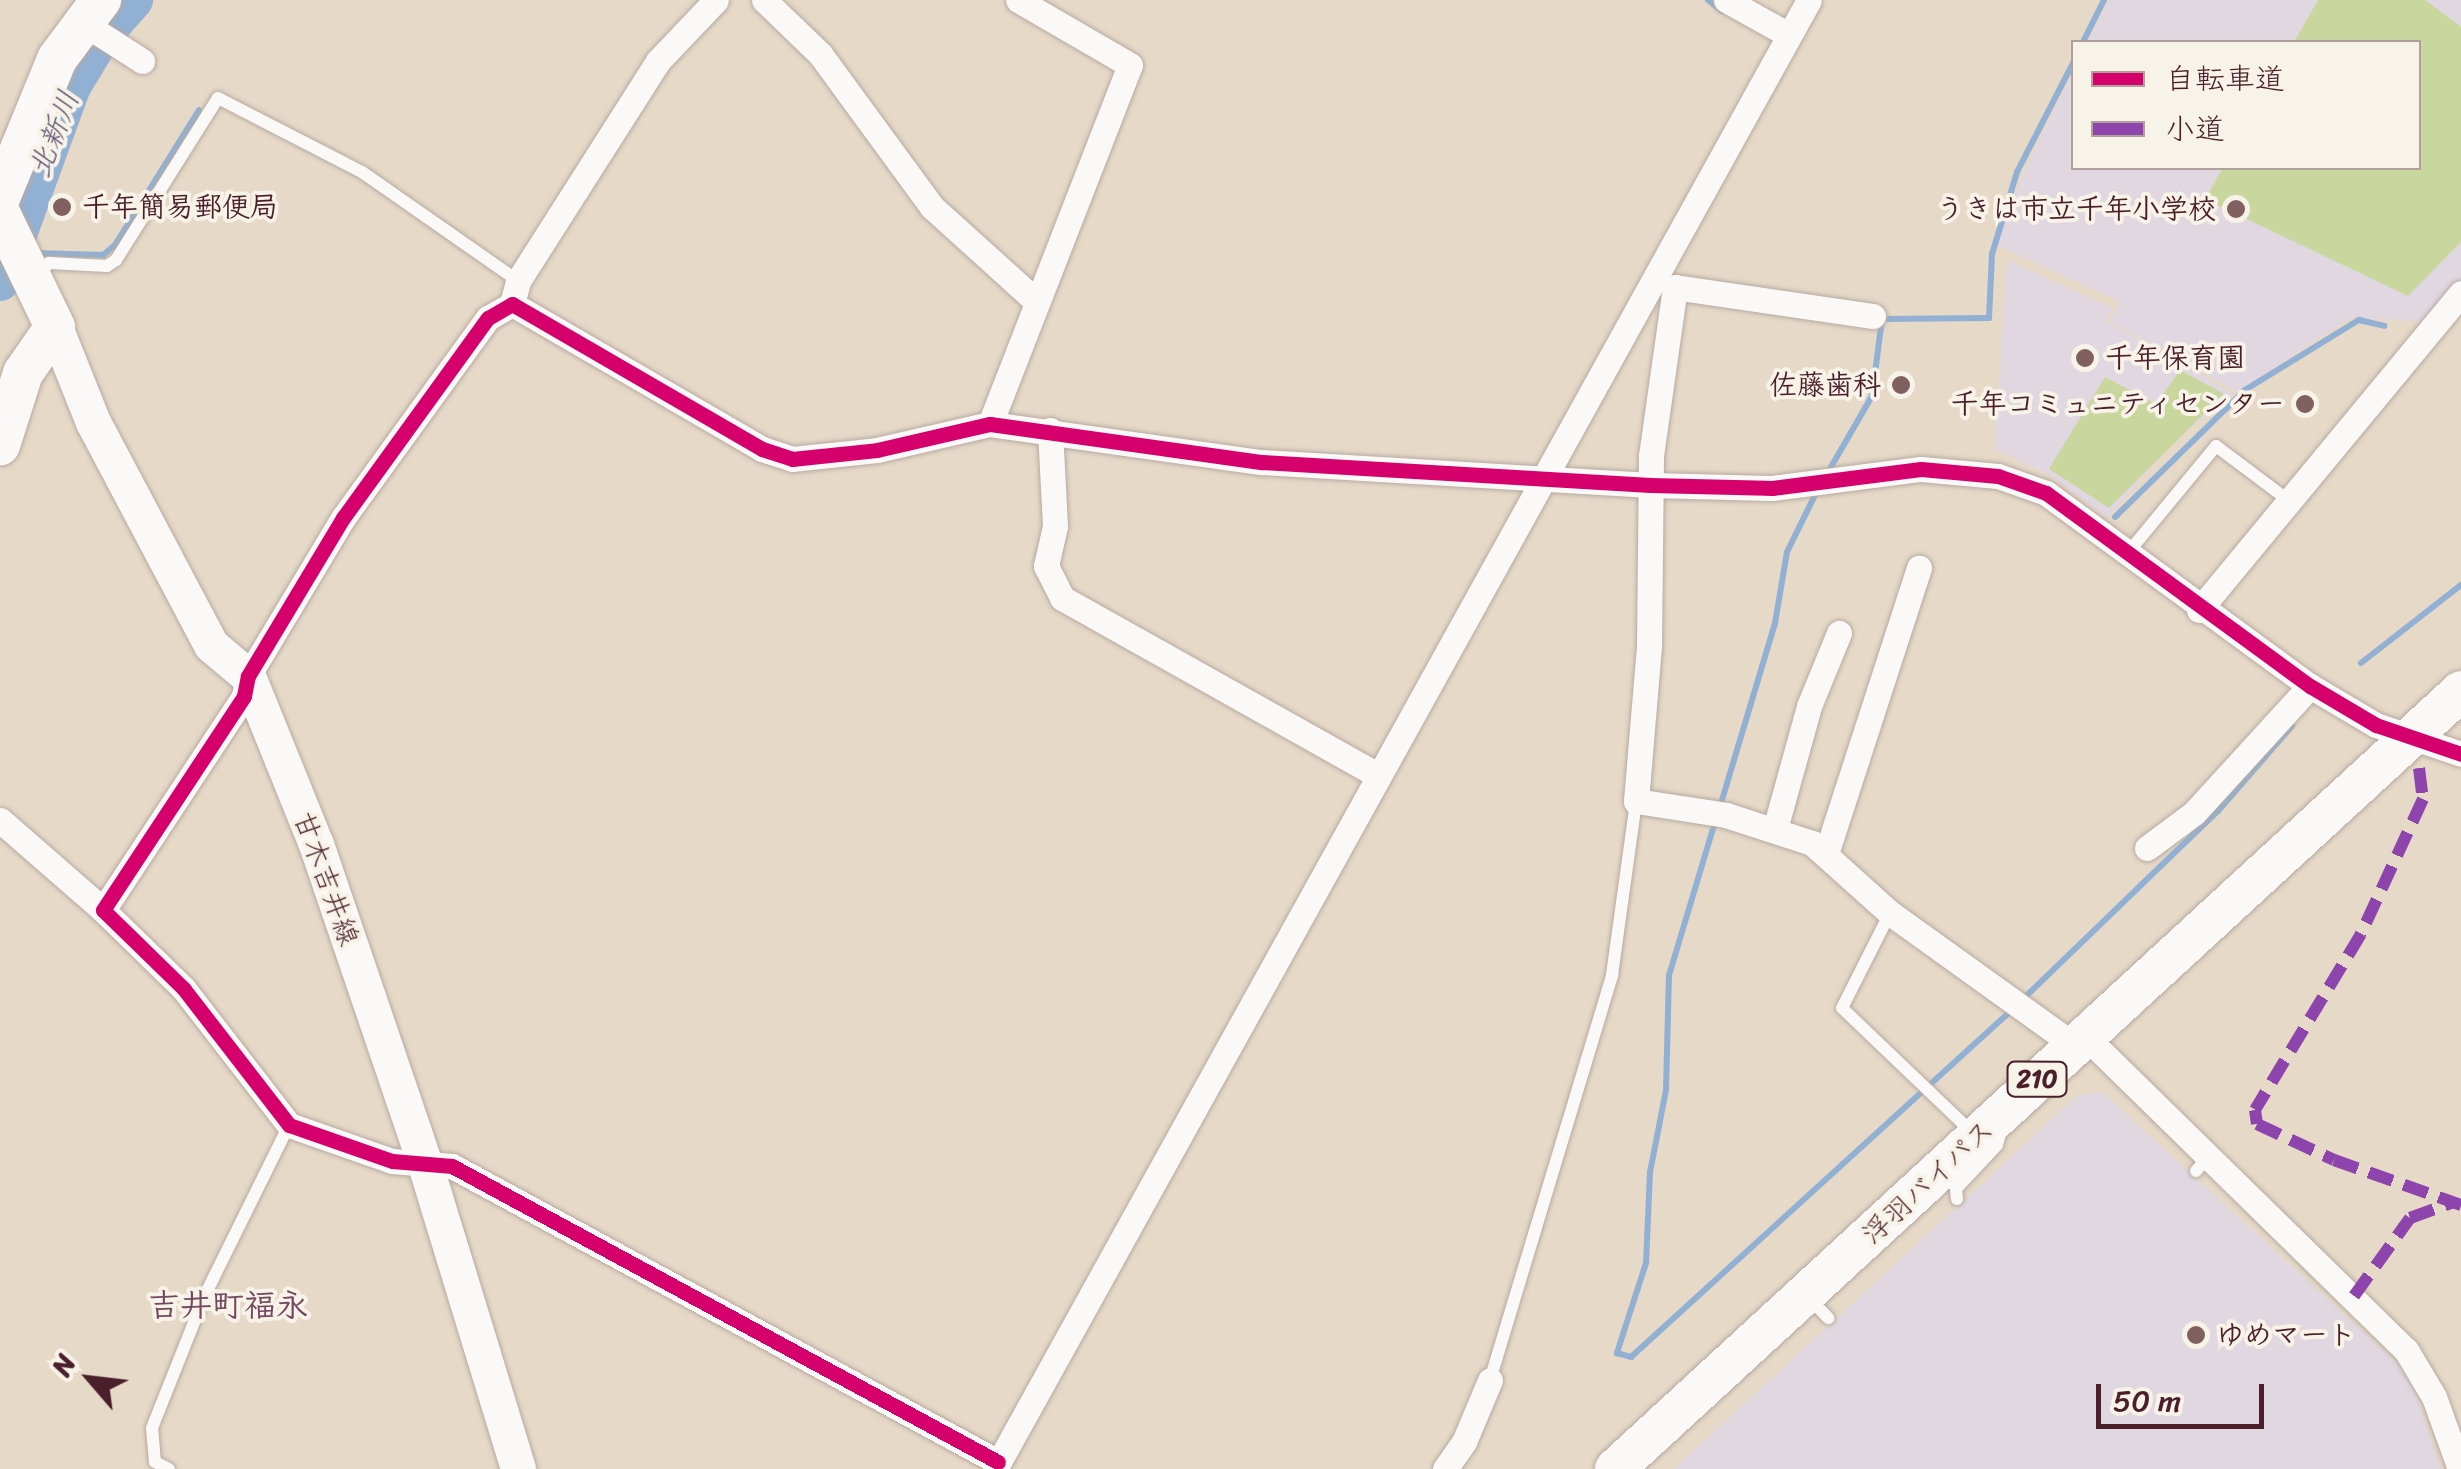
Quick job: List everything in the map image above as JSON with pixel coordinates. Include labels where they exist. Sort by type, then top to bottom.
[{"type":"main road","points":[[0,445],[6,400],[55,327],[12,237],[57,59],[90,17]]},
{"type":"main road","name":"甘木吉井線","points":[[55,327],[93,422],[211,645],[248,676],[316,844],[424,1161],[518,1469]]},
{"type":"main road","name":"浮羽バイパス","points":[[1615,1469],[1817,1307],[2007,1108],[2461,691]]},
{"type":"street","points":[[104,910],[244,696],[248,676],[354,502],[488,318],[515,292],[658,60],[716,0]]},
{"type":"street","points":[[764,0],[820,54],[932,207],[1036,301]]},
{"type":"street","points":[[990,424],[1130,65],[1018,0]]},
{"type":"street","points":[[1726,0],[1789,35]]},
{"type":"street","points":[[0,820],[104,910],[184,989],[289,1125],[392,1161],[452,1166],[996,1466],[1809,0]]},
{"type":"street","points":[[90,17],[114,45],[142,61]]},
{"type":"street","points":[[1873,316],[1676,287],[1650,485],[1649,646],[1636,801],[1719,814],[1775,829],[1826,854],[1890,914],[2079,1040],[2201,1165],[2406,1350],[2434,1397],[2460,1469]]},
{"type":"street","points":[[515,292],[762,449],[792,459],[877,450],[990,424],[1262,462],[1650,485],[1820,482],[1921,469],[1998,476],[2046,493],[2198,610],[2310,686],[2376,725],[2412,732],[2461,754]]},
{"type":"street","points":[[2198,610],[2461,293]]},
{"type":"street","points":[[1050,430],[1055,526],[1046,566],[1062,598],[1378,774]]},
{"type":"street","points":[[1826,854],[1919,568]]},
{"type":"street","points":[[1775,829],[1808,706],[1839,633]]},
{"type":"street","points":[[2148,848],[2194,813],[2310,686]]},
{"type":"street","points":[[1445,1469],[1464,1442],[1490,1380]]},
{"type":"lane","points":[[12,237],[50,263],[106,266],[116,260],[218,98],[362,172],[515,292]]},
{"type":"lane","points":[[2127,554],[2216,446],[2288,500]]},
{"type":"lane","points":[[1490,1380],[1612,975],[1636,801]]},
{"type":"lane","points":[[1890,914],[1842,1008],[1977,1137]]},
{"type":"lane","points":[[1956,1199],[1956,1188],[1997,1145],[2007,1108]]},
{"type":"lane","points":[[169,1469],[154,1462],[152,1428],[206,1295],[289,1125]]},
{"type":"shaded area","name":"うきは市立千年小学校","points":[[2109,0],[2461,0],[2461,282],[2426,321],[2350,318],[2237,392],[2110,321],[2120,302],[1997,245],[2024,172],[2071,76],[2071,170],[2421,170],[2421,40],[2089,40]]},
{"type":"shaded area","name":"千年保育園","points":[[2007,260],[2112,308],[2106,321],[2234,394],[2173,442],[2108,518],[2050,475],[1995,449]]},
{"type":"shaded area","points":[[2102,1092],[2398,1364],[2411,1382],[2441,1469],[1674,1469],[2078,1095]]},
{"type":"green space","points":[[2318,0],[2425,0],[2461,27],[2461,242],[2408,296],[2205,199],[2222,170],[2421,170],[2421,40],[2295,40]]},
{"type":"green space","points":[[2180,370],[2224,394],[2109,508],[2049,469],[2105,377],[2156,404]]},
{"type":"waterway","name":"北新川","points":[[0,281],[71,86],[102,35],[133,0]]},
{"type":"waterway","points":[[1708,0],[1722,11]]},
{"type":"waterway","points":[[2084,40],[2104,0]]},
{"type":"waterway","points":[[1827,474],[1872,396],[1882,319],[1989,318],[1992,254],[2017,172],[2071,67]]},
{"type":"waterway","points":[[34,253],[103,255],[115,245],[199,110]]},
{"type":"waterway","points":[[2115,517],[2245,390],[2359,320],[2384,326]]},
{"type":"waterway","points":[[1719,810],[1775,623],[1787,552],[1818,489]]},
{"type":"waterway","points":[[2361,663],[2461,585]]},
{"type":"waterway","points":[[2023,999],[2218,811],[2292,726]]},
{"type":"waterway","points":[[1715,822],[1669,975],[1666,1090],[1650,1172],[1646,1263],[1617,1353],[1631,1357],[2014,1008]]},
{"type":"marked path","points":[[2419,768],[2423,799],[2361,934],[2255,1110],[2257,1124],[2334,1160],[2461,1205]]},
{"type":"marked path","points":[[2354,1296],[2410,1218],[2454,1202]]},
{"type":"cycle path","points":[[998,1462],[452,1166],[392,1161],[289,1125],[184,989],[103,910],[244,696],[248,676],[343,518],[488,318],[512,304],[762,449],[792,459],[877,450],[990,424],[1262,462],[1650,485],[1772,488],[1921,469],[1998,476],[2046,493],[2310,686],[2376,725],[2461,754]]},
{"type":"place","name":"千年簡易郵便局","points":[[62,207]]},
{"type":"place","name":"うきは市立千年小学校","points":[[2236,209]]},
{"type":"place","name":"千年保育園","points":[[2085,358]]},
{"type":"place","name":"佐藤歯科","points":[[1901,385]]},
{"type":"place","name":"千年コミュニティセンター","points":[[2305,404]]},
{"type":"place","name":"ゆめマート","points":[[2196,1335]]},
{"type":"district","name":"吉井町福永","points":[[228,1306]]}]
